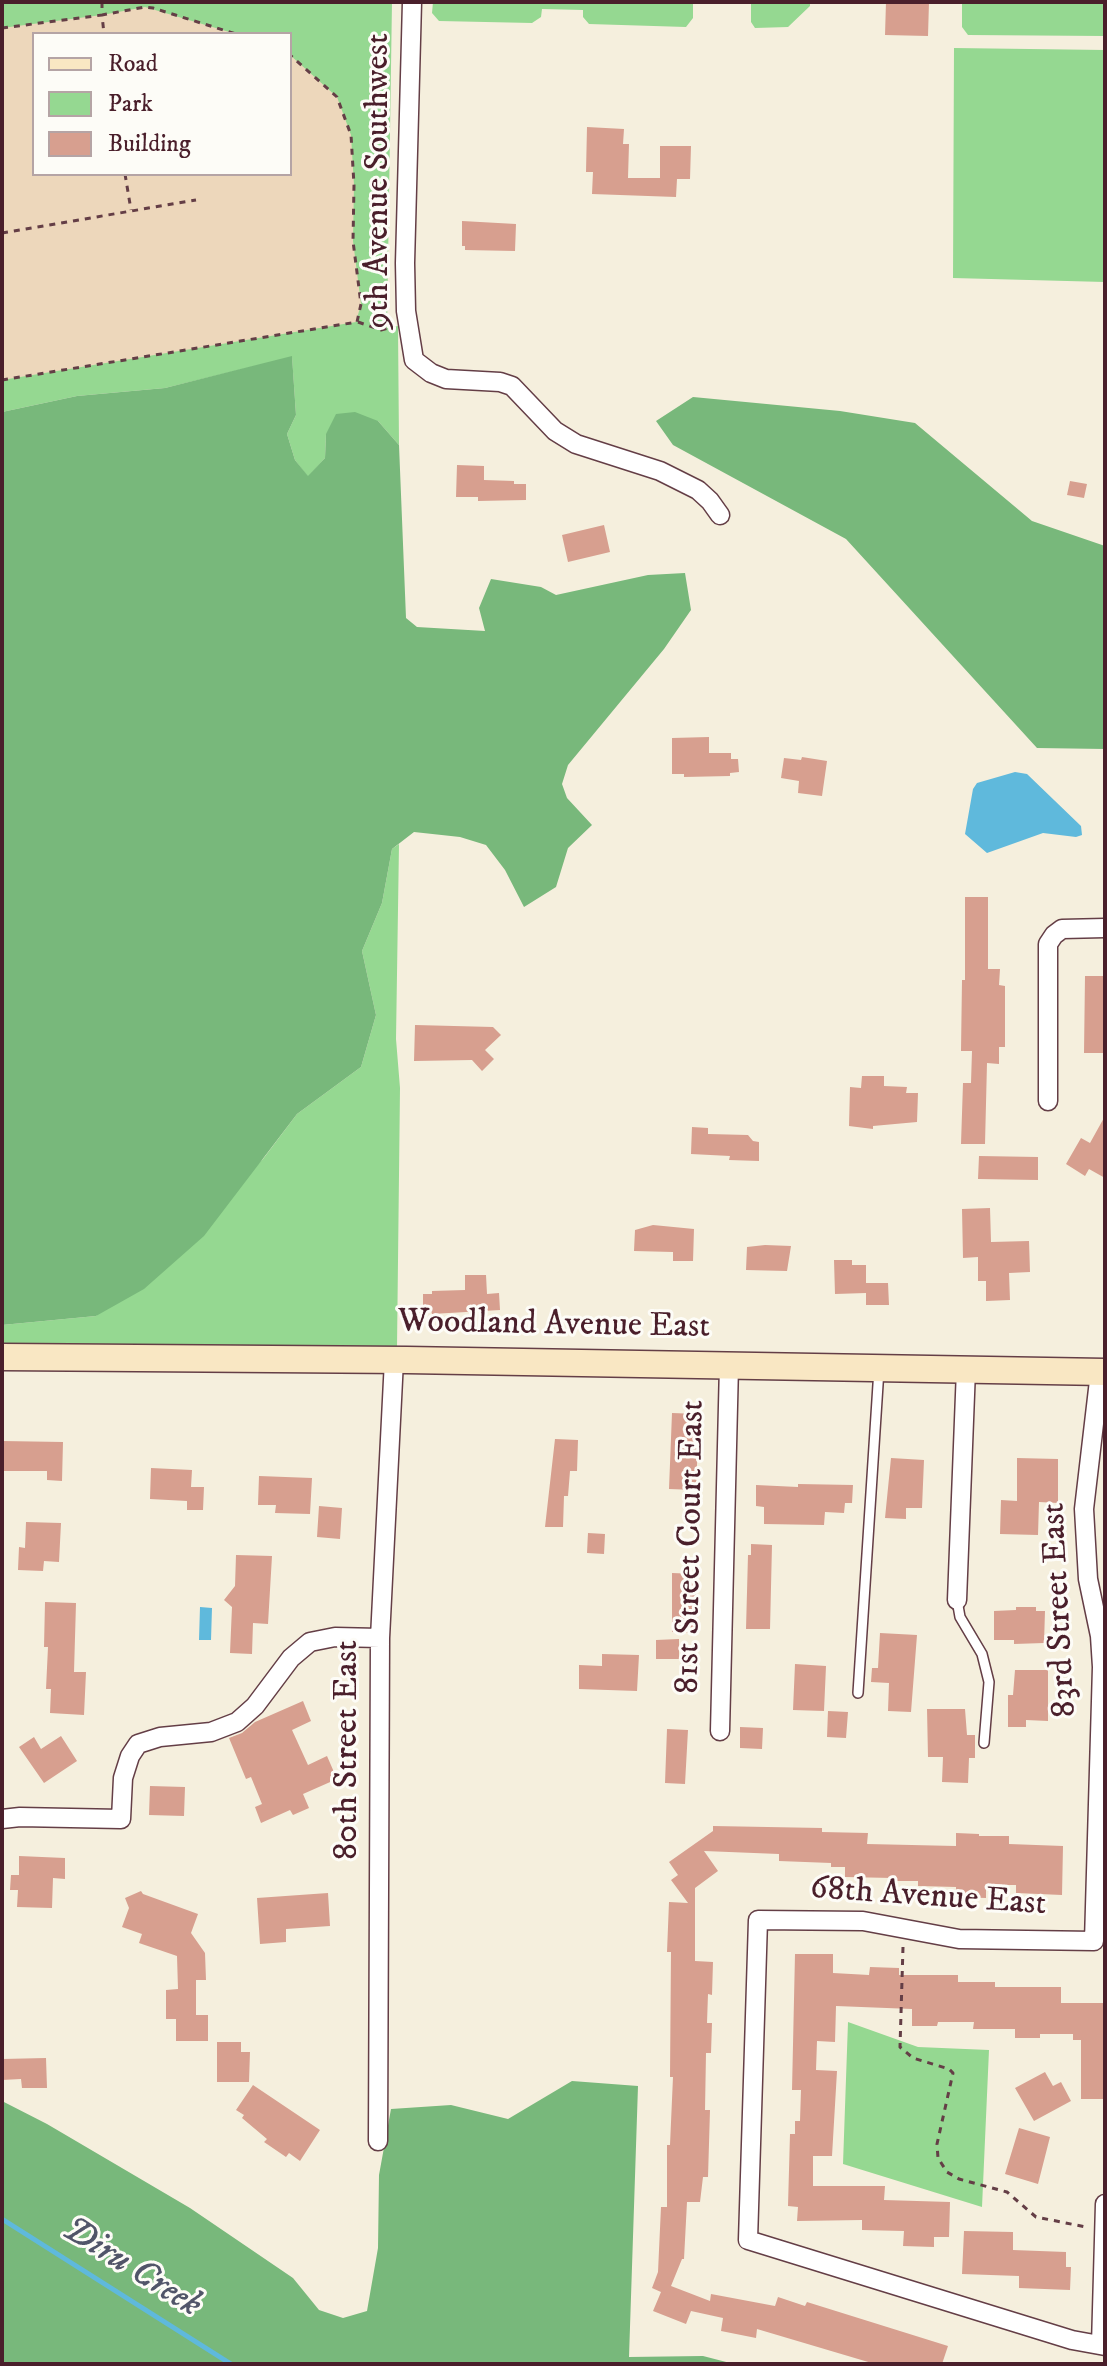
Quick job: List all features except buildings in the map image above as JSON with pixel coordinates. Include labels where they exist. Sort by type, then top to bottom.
[{"type":"street","name":"9th Avenue Southwest","points":[[412,2],[405,263],[408,324],[414,360],[431,373],[446,379],[512,386],[555,431],[566,438],[598,452],[660,471],[698,490],[720,515]]},
{"type":"street","points":[[1048,1101],[1048,944],[1062,929],[1105,928]]},
{"type":"street","name":"Woodland Avenue East","points":[[2,1357],[1102,1372]]},
{"type":"street","name":"80th Street East","points":[[378,2141],[380,1638],[394,1360]]},
{"type":"street","name":"81st Street Court East","points":[[720,1731],[729,1365]]},
{"type":"street","points":[[957,1600],[966,1369]]},
{"type":"street","name":"83rd Street East","points":[[1094,1941],[1103,1667],[1088,1579],[1084,1509],[1102,1372]]},
{"type":"street","points":[[2,1819],[121,1819],[123,1778],[130,1756],[138,1744],[153,1738],[211,1732],[237,1722],[255,1706],[291,1658],[310,1642],[327,1637],[380,1638]]},
{"type":"street","name":"68th Avenue East","points":[[1094,1941],[959,1939],[863,1921],[758,1920],[748,2240],[1072,2340],[1103,2346]]},
{"type":"street","points":[[1103,2346],[1105,2204]]},
{"type":"lane","points":[[858,1693],[879,1368]]},
{"type":"lane","points":[[957,1600],[960,1617],[982,1654],[989,1682],[984,1743]]},
{"type":"path","points":[[102,2],[104,32]]},
{"type":"path","points":[[2,28],[153,8],[230,32]]},
{"type":"path","points":[[292,57],[337,97],[351,135],[353,241],[361,304],[357,322]]},
{"type":"path","points":[[125,176],[131,211]]},
{"type":"path","points":[[2,233],[196,200]]},
{"type":"path","points":[[2,380],[357,322],[381,330],[408,324]]},
{"type":"path","points":[[903,1947],[900,2047],[913,2058],[953,2073],[937,2144],[938,2158],[947,2172],[959,2179],[1007,2192],[1036,2217],[1086,2227]]},
{"type":"shaded area","points":[[2,2],[383,2],[379,338],[2,386]]},
{"type":"green space","points":[[2,2],[392,2],[387,328],[398,326],[399,445],[378,421],[326,434],[325,458],[308,477],[295,460],[287,434],[296,415],[292,357],[165,388],[77,396],[2,412],[2,380],[356,322],[361,304],[353,241],[351,135],[337,97],[292,57],[292,32],[229,32],[145,7],[2,28]]},
{"type":"green space","points":[[433,2],[693,2],[693,18],[686,27],[589,24],[583,17],[583,10],[542,9],[541,17],[532,23],[439,21],[432,13]]},
{"type":"green space","points":[[751,2],[810,2],[810,6],[788,27],[755,28],[751,22]]},
{"type":"green space","points":[[962,2],[1104,2],[1105,36],[968,35],[962,27]]},
{"type":"green space","points":[[954,48],[1105,50],[1105,282],[953,278]]},
{"type":"green space","points":[[292,356],[296,415],[287,434],[295,460],[308,476],[325,458],[326,434],[336,414],[355,412],[378,421],[399,445],[406,618],[417,627],[485,631],[479,608],[491,579],[541,587],[556,595],[648,575],[685,573],[691,610],[664,649],[568,765],[562,784],[567,798],[592,825],[568,848],[556,887],[524,907],[505,870],[486,845],[460,837],[414,832],[392,849],[382,903],[362,951],[376,1015],[361,1067],[297,1114],[204,1236],[144,1289],[96,1316],[2,1325],[2,412],[77,396],[165,388]]},
{"type":"green space","points":[[693,397],[840,411],[915,423],[1032,521],[1105,546],[1105,749],[1037,748],[846,539],[673,445],[656,421]]},
{"type":"green space","points":[[399,844],[397,1347],[2,1346],[2,1325],[96,1316],[263,1159],[297,1114],[361,1067],[376,1015],[362,951],[382,903],[392,849]]},
{"type":"green space","points":[[848,2022],[918,2047],[989,2050],[982,2207],[843,2164]]},
{"type":"green space","points":[[572,2081],[638,2086],[629,2357],[703,2356],[734,2364],[2,2364],[2,2101],[190,2208],[293,2278],[319,2310],[343,2318],[367,2311],[378,2248],[379,2175],[391,2109],[451,2105],[508,2119]]},
{"type":"water","points":[[1015,772],[1027,774],[1081,826],[1082,835],[1043,833],[987,853],[965,834],[973,789],[977,783]]},
{"type":"water","points":[[200,1607],[212,1608],[211,1640],[199,1640]]},
{"type":"waterway","name":"Diru Creek","points":[[2,2219],[231,2364]]}]
